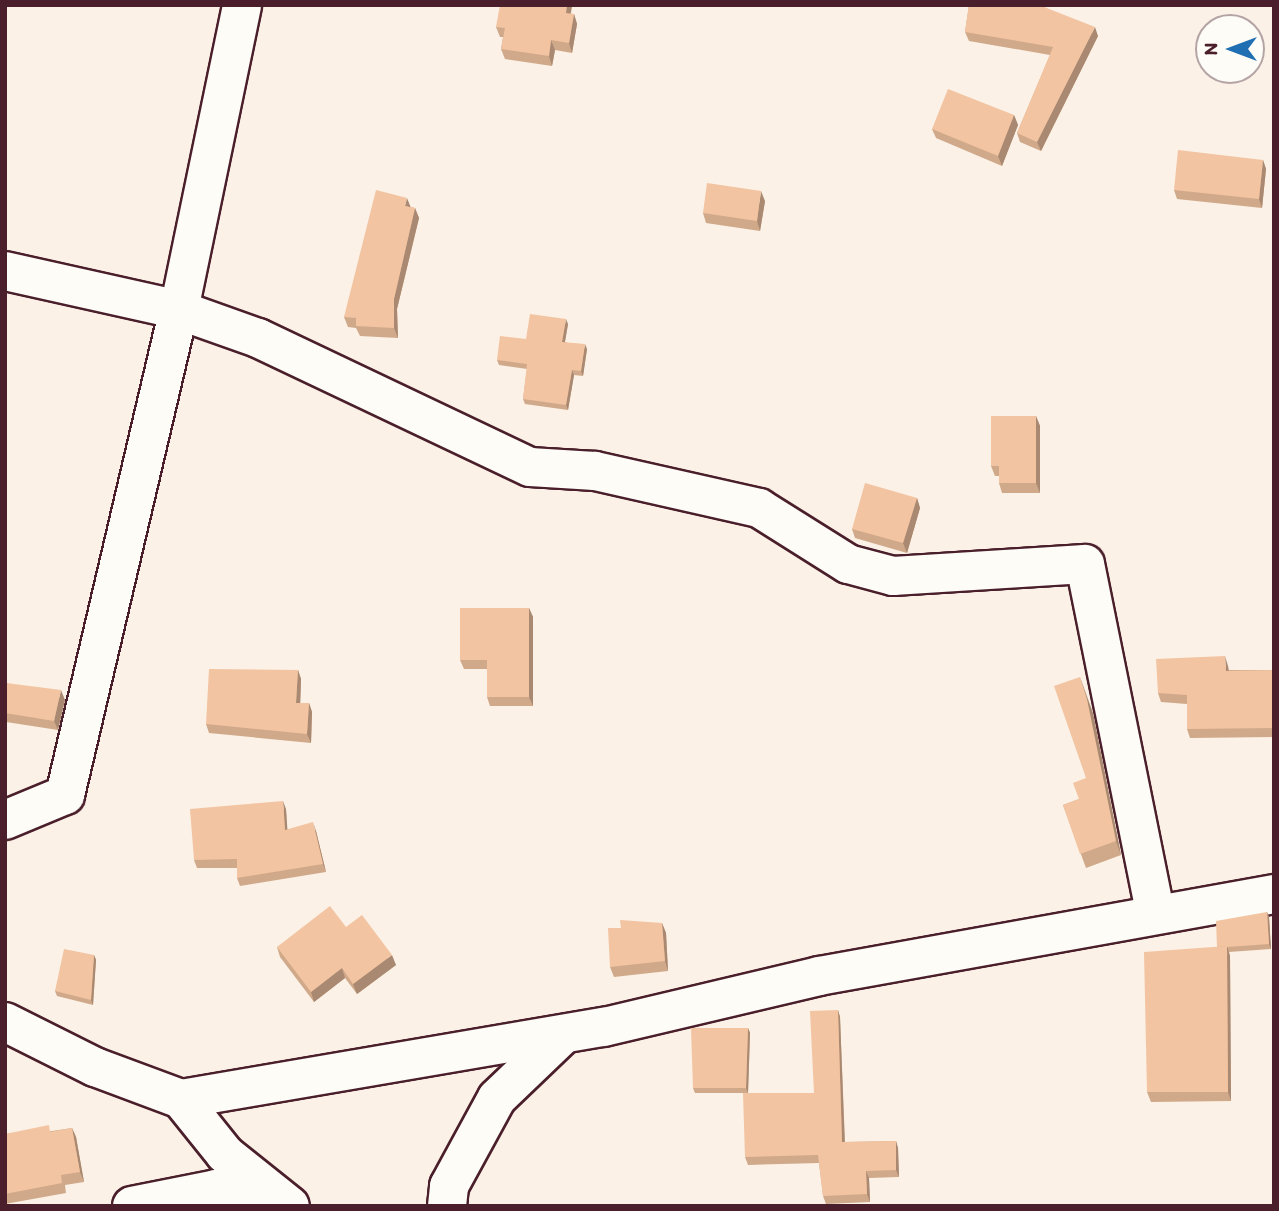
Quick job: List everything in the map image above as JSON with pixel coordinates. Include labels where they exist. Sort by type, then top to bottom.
[{"type":"street","points":[[5,820],[65,795],[179,310],[242,5]]},
{"type":"street","points":[[5,271],[179,310],[258,338],[530,467],[595,471],[759,508],[848,565],[893,576],[1085,565],[1155,911]]},
{"type":"street","points":[[5,1022],[95,1068],[181,1099],[563,1035],[819,976],[1155,911],[1274,894]]},
{"type":"street","points":[[447,1206],[449,1186],[497,1098],[563,1035]]},
{"type":"street","points":[[181,1099],[225,1154],[280,1200]]},
{"type":"street","points":[[132,1206],[216,1189],[280,1200]]},
{"type":"building","points":[[500,5],[567,5],[566,13],[574,14],[569,43],[551,40],[549,56],[501,49],[505,28],[496,27]]},
{"type":"building","points":[[969,5],[1039,5],[1095,27],[1037,142],[1017,133],[1053,47],[965,32]]},
{"type":"building","points":[[948,89],[1014,115],[998,156],[932,129]]},
{"type":"building","points":[[1178,150],[1263,160],[1259,199],[1174,190]]},
{"type":"building","points":[[707,183],[761,191],[757,221],[703,213]]},
{"type":"building","points":[[376,190],[407,198],[405,206],[415,208],[394,299],[394,328],[356,326],[356,318],[344,317]]},
{"type":"building","points":[[530,314],[566,319],[562,342],[585,344],[581,371],[572,370],[566,405],[523,399],[527,364],[497,360],[500,336],[526,339]]},
{"type":"building","points":[[991,416],[1036,416],[1036,483],[999,483],[999,466],[991,466]]},
{"type":"building","points":[[865,483],[917,498],[903,543],[852,529]]},
{"type":"building","points":[[460,608],[529,608],[529,697],[487,697],[487,660],[460,660]]},
{"type":"building","points":[[1225,656],[1226,671],[1274,670],[1274,728],[1187,729],[1187,695],[1158,693],[1156,659]]},
{"type":"building","points":[[209,669],[298,670],[296,703],[309,703],[307,734],[206,724]]},
{"type":"building","points":[[1080,677],[1087,699],[1116,841],[1080,854],[1063,805],[1079,799],[1073,783],[1086,778],[1054,686]]},
{"type":"building","points":[[6,683],[61,690],[54,721],[5,713]]},
{"type":"building","points":[[283,801],[285,830],[313,822],[323,864],[237,878],[237,859],[194,860],[190,809]]},
{"type":"building","points":[[330,906],[346,927],[362,915],[392,955],[353,984],[342,968],[311,992],[277,947]]},
{"type":"building","points":[[1267,912],[1269,944],[1217,947],[1216,921]]},
{"type":"building","points":[[620,920],[662,923],[665,961],[610,967],[608,928],[621,928]]},
{"type":"building","points":[[1227,946],[1228,1092],[1147,1092],[1144,952]]},
{"type":"building","points":[[64,949],[94,955],[91,1000],[55,991]]},
{"type":"building","points":[[838,1010],[842,1142],[896,1141],[896,1170],[866,1171],[867,1194],[823,1196],[818,1155],[745,1157],[743,1093],[814,1093],[810,1011]]},
{"type":"building","points":[[691,1028],[748,1028],[746,1088],[693,1088]]},
{"type":"building","points":[[49,1125],[50,1132],[72,1128],[80,1172],[61,1175],[62,1183],[5,1194],[5,1134]]}]
